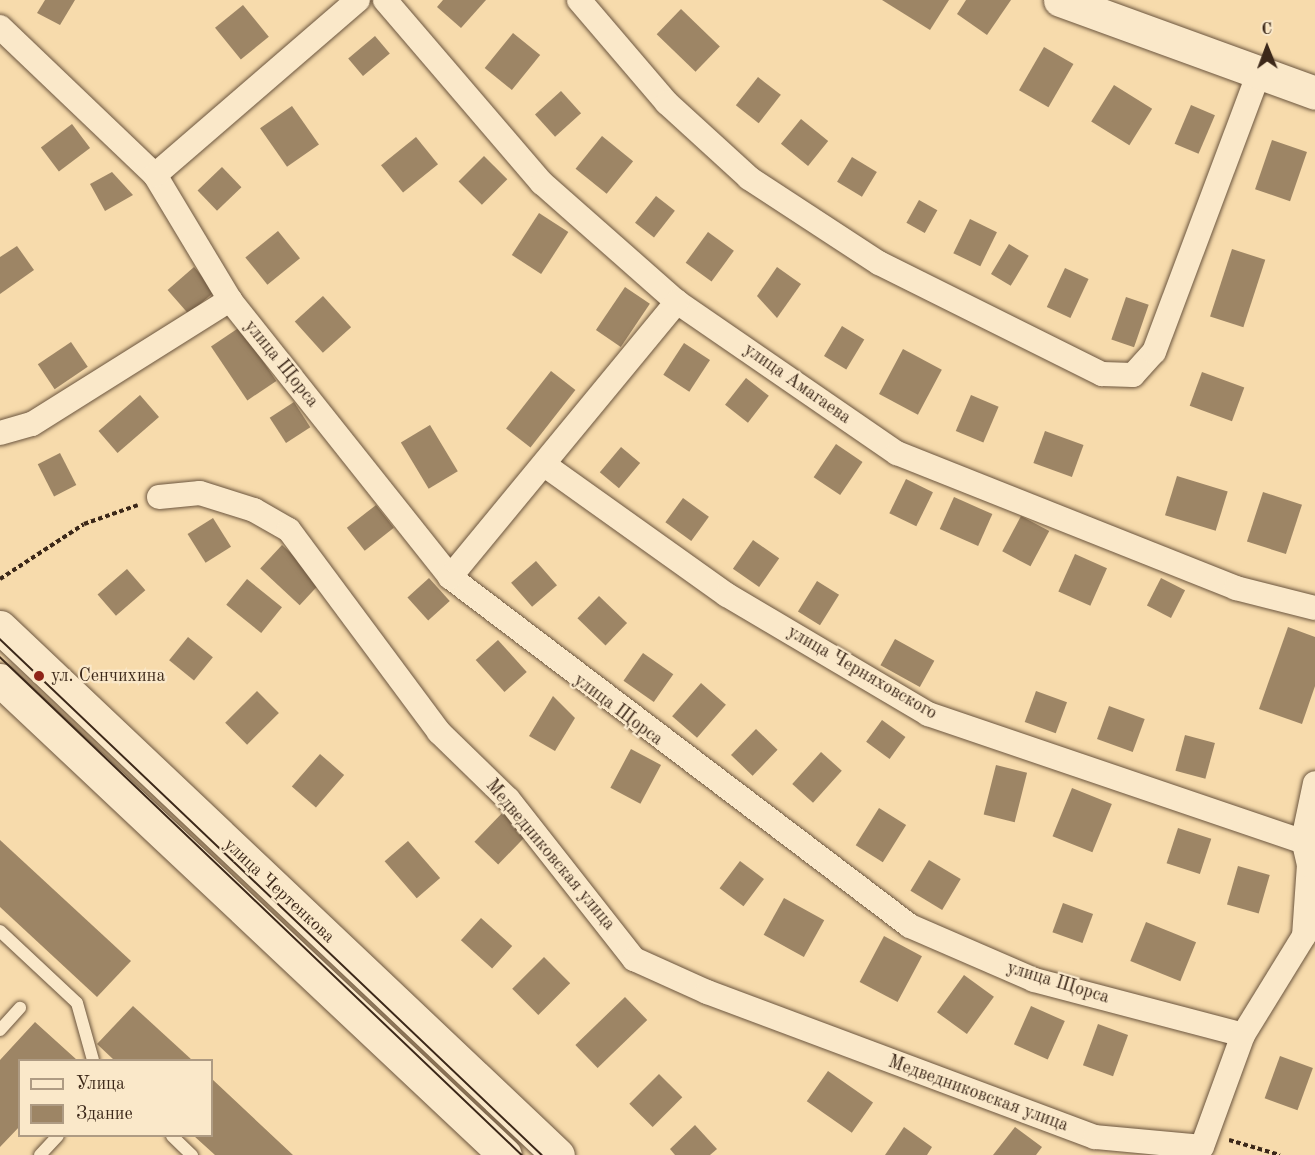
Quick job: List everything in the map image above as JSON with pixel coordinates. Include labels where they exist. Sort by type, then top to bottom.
[{"type":"street","points":[[155,175],[358,0]]},
{"type":"street","name":"улица Амагаева","points":[[385,0],[542,183],[677,302],[897,453],[1236,588],[1315,608]]},
{"type":"street","points":[[579,0],[667,103],[749,178],[879,263],[1102,374],[1133,375],[1154,352],[1259,73]]},
{"type":"street","points":[[1061,0],[1315,93]]},
{"type":"street","name":"улица Щорса","points":[[0,27],[155,175],[230,300],[450,577],[687,762],[910,926],[1034,980],[1243,1035]]},
{"type":"street","points":[[0,433],[32,424],[230,300]]},
{"type":"street","points":[[450,577],[546,466],[677,302]]},
{"type":"street","name":"улица Черняховского","points":[[546,466],[726,595],[928,714],[1309,843]]},
{"type":"street","name":"Медведниковская улица","points":[[159,497],[200,493],[254,510],[289,530],[439,732],[508,799],[634,958],[707,992],[1095,1137],[1202,1147]]},
{"type":"street","name":"улица Чертенкова","points":[[0,627],[558,1155]]},
{"type":"street","name":"улица Чертенкова","points":[[0,680],[505,1155]]},
{"type":"street","points":[[1202,1147],[1243,1035],[1309,945],[1309,843],[1315,783]]},
{"type":"lane","points":[[0,931],[77,1003],[93,1059]]},
{"type":"lane","points":[[0,1030],[20,1008]]},
{"type":"lane","points":[[40,1155],[57,1137]]},
{"type":"lane","points":[[173,1137],[192,1155]]},
{"type":"path","points":[[0,579],[84,524],[159,497]]},
{"type":"path","points":[[1202,1147],[1232,1140],[1280,1155]]},
{"type":"building","points":[[45,0],[75,0],[60,25],[37,13]]},
{"type":"building","points":[[443,0],[486,0],[461,28],[437,7]]},
{"type":"building","points":[[882,0],[949,0],[930,30]]},
{"type":"building","points":[[966,0],[1011,0],[987,35],[957,14]]},
{"type":"building","points":[[243,5],[269,37],[241,60],[215,28]]},
{"type":"building","points":[[681,9],[720,47],[696,72],[657,34]]},
{"type":"building","points":[[513,33],[540,55],[512,90],[485,68]]},
{"type":"building","points":[[375,36],[390,54],[363,76],[348,58]]},
{"type":"building","points":[[1044,47],[1073,64],[1048,107],[1019,90]]},
{"type":"building","points":[[758,77],[781,95],[759,123],[736,105]]},
{"type":"building","points":[[1114,85],[1152,109],[1129,145],[1091,121]]},
{"type":"building","points":[[561,91],[581,113],[555,137],[535,114]]},
{"type":"building","points":[[1191,105],[1215,115],[1199,154],[1175,144]]},
{"type":"building","points":[[292,106],[319,145],[287,167],[260,128]]},
{"type":"building","points":[[801,119],[828,141],[808,166],[781,144]]},
{"type":"building","points":[[72,124],[90,148],[59,171],[41,147]]},
{"type":"building","points":[[602,136],[633,161],[607,194],[576,169]]},
{"type":"building","points":[[416,137],[438,164],[403,193],[381,165]]},
{"type":"building","points":[[1272,140],[1307,152],[1290,201],[1255,189]]},
{"type":"building","points":[[484,156],[507,179],[482,205],[459,181]]},
{"type":"building","points":[[852,157],[877,172],[862,197],[837,182]]},
{"type":"building","points":[[222,167],[241,187],[217,211],[198,191]]},
{"type":"building","points":[[112,172],[133,195],[105,211],[90,184]]},
{"type":"building","points":[[656,196],[675,211],[654,238],[635,223]]},
{"type":"building","points":[[919,200],[937,210],[925,233],[906,223]]},
{"type":"building","points":[[539,213],[568,232],[541,274],[512,255]]},
{"type":"building","points":[[970,219],[997,232],[980,266],[953,253]]},
{"type":"building","points":[[278,231],[300,258],[267,285],[245,257]]},
{"type":"building","points":[[708,232],[734,251],[712,282],[686,263]]},
{"type":"building","points":[[1009,244],[1029,256],[1011,286],[991,274]]},
{"type":"building","points":[[17,246],[34,270],[0,294],[0,257]]},
{"type":"building","points":[[1232,249],[1265,260],[1243,327],[1210,317]]},
{"type":"building","points":[[194,267],[215,291],[189,314],[168,290]]},
{"type":"building","points":[[777,267],[801,284],[777,318],[757,296]]},
{"type":"building","points":[[1065,268],[1089,279],[1070,318],[1047,307]]},
{"type":"building","points":[[625,287],[650,304],[621,347],[596,330]]},
{"type":"building","points":[[323,296],[351,327],[323,353],[295,321]]},
{"type":"building","points":[[1126,297],[1149,305],[1134,347],[1111,340]]},
{"type":"building","points":[[842,326],[864,339],[846,369],[824,356]]},
{"type":"building","points":[[240,327],[276,381],[247,400],[211,347]]},
{"type":"building","points":[[71,342],[88,367],[55,389],[38,364]]},
{"type":"building","points":[[684,343],[710,360],[689,392],[663,375]]},
{"type":"building","points":[[903,349],[942,370],[918,415],[879,394]]},
{"type":"building","points":[[551,371],[575,390],[530,448],[506,429]]},
{"type":"building","points":[[1202,372],[1244,387],[1232,421],[1190,406]]},
{"type":"building","points":[[746,378],[769,396],[748,423],[725,405]]},
{"type":"building","points":[[140,395],[159,417],[118,453],[98,431]]},
{"type":"building","points":[[971,395],[999,407],[983,443],[956,431]]},
{"type":"building","points":[[294,402],[310,427],[286,443],[270,418]]},
{"type":"building","points":[[430,425],[458,471],[429,489],[401,443]]},
{"type":"building","points":[[1045,431],[1084,445],[1072,477],[1033,463]]},
{"type":"building","points":[[836,444],[863,462],[840,495],[814,477]]},
{"type":"building","points":[[621,447],[640,463],[619,488],[600,472]]},
{"type":"building","points":[[60,453],[76,485],[54,496],[38,464]]},
{"type":"building","points":[[1177,476],[1228,491],[1216,531],[1165,515]]},
{"type":"building","points":[[906,479],[933,492],[916,526],[889,513]]},
{"type":"building","points":[[1263,492],[1302,505],[1286,554],[1247,541]]},
{"type":"building","points":[[954,497],[992,514],[978,546],[940,529]]},
{"type":"building","points":[[683,498],[709,517],[691,541],[665,522]]},
{"type":"building","points":[[376,505],[394,528],[365,551],[347,528]]},
{"type":"building","points":[[1021,516],[1049,531],[1030,566],[1002,551]]},
{"type":"building","points":[[213,518],[231,547],[206,563],[188,534]]},
{"type":"building","points":[[753,540],[779,558],[759,587],[733,569]]},
{"type":"building","points":[[282,545],[321,582],[300,605],[260,568]]},
{"type":"building","points":[[1075,554],[1107,568],[1090,606],[1058,591]]},
{"type":"building","points":[[536,561],[557,585],[532,607],[511,583]]},
{"type":"building","points":[[127,569],[145,590],[116,616],[98,595]]},
{"type":"building","points":[[429,578],[450,601],[428,620],[407,597]]},
{"type":"building","points":[[1161,578],[1185,590],[1171,618],[1147,606]]},
{"type":"building","points":[[247,579],[282,607],[261,633],[226,605]]},
{"type":"building","points":[[817,581],[839,595],[820,625],[798,612]]},
{"type":"building","points":[[599,596],[627,623],[606,645],[577,618]]},
{"type":"building","points":[[1288,627],[1315,637],[1315,686],[1302,724],[1259,709]]},
{"type":"building","points":[[188,637],[213,657],[194,680],[169,660]]},
{"type":"building","points":[[895,639],[934,661],[920,687],[880,665]]},
{"type":"building","points":[[498,640],[527,672],[504,692],[476,660]]},
{"type":"building","points":[[643,653],[673,674],[654,702],[623,681]]},
{"type":"building","points":[[701,683],[726,705],[697,738],[672,716]]},
{"type":"building","points":[[257,691],[279,713],[247,745],[225,723]]},
{"type":"building","points":[[1036,691],[1067,702],[1056,733],[1025,722]]},
{"type":"building","points":[[553,696],[575,718],[555,751],[529,736]]},
{"type":"building","points":[[1109,706],[1145,719],[1133,752],[1097,739]]},
{"type":"building","points":[[882,720],[905,737],[890,759],[866,742]]},
{"type":"building","points":[[756,729],[778,750],[753,776],[731,755]]},
{"type":"building","points":[[1185,735],[1215,743],[1205,779],[1175,771]]},
{"type":"building","points":[[631,749],[661,765],[640,804],[610,788]]},
{"type":"building","points":[[821,752],[842,771],[813,803],[792,784]]},
{"type":"building","points":[[320,754],[344,775],[316,807],[292,786]]},
{"type":"building","points":[[996,765],[1027,773],[1015,822],[984,814]]},
{"type":"building","points":[[1072,788],[1112,804],[1092,852],[1053,836]]},
{"type":"building","points":[[879,808],[906,825],[883,862],[856,845]]},
{"type":"building","points":[[505,810],[529,833],[498,865],[474,842]]},
{"type":"building","points":[[1178,828],[1211,839],[1200,874],[1167,863]]},
{"type":"building","points":[[0,840],[131,961],[97,997],[0,907]]},
{"type":"building","points":[[408,841],[440,878],[417,898],[385,861]]},
{"type":"building","points":[[929,860],[961,879],[942,910],[910,891]]},
{"type":"building","points":[[740,861],[764,879],[743,906],[720,888]]},
{"type":"building","points":[[1238,866],[1270,875],[1259,914],[1227,904]]},
{"type":"building","points":[[784,898],[824,920],[804,957],[764,935]]},
{"type":"building","points":[[1063,903],[1093,914],[1082,943],[1052,932]]},
{"type":"building","points":[[481,918],[512,946],[492,968],[461,940]]},
{"type":"building","points":[[1146,922],[1196,942],[1180,981],[1130,961]]},
{"type":"building","points":[[884,936],[922,956],[898,1002],[860,982]]},
{"type":"building","points":[[544,957],[570,983],[538,1015],[512,989]]},
{"type":"building","points":[[964,975],[994,997],[967,1034],[937,1012]]},
{"type":"building","points":[[625,997],[647,1020],[598,1068],[575,1045]]},
{"type":"building","points":[[133,1006],[191,1059],[113,1059],[97,1044]]},
{"type":"building","points":[[1031,1006],[1065,1021],[1048,1059],[1014,1044]]},
{"type":"building","points":[[35,1022],[76,1059],[18,1059],[18,1128],[0,1147],[0,1060]]},
{"type":"building","points":[[1098,1024],[1128,1035],[1113,1076],[1083,1065]]},
{"type":"building","points":[[1280,1056],[1313,1068],[1297,1110],[1265,1098]]},
{"type":"building","points":[[828,1071],[873,1103],[852,1133],[807,1101]]},
{"type":"building","points":[[659,1074],[682,1097],[653,1127],[629,1104]]},
{"type":"building","points":[[213,1080],[293,1155],[215,1155],[195,1137],[213,1137]]},
{"type":"building","points":[[695,1125],[717,1149],[710,1155],[675,1155],[670,1149]]},
{"type":"building","points":[[904,1127],[932,1147],[927,1155],[885,1155]]},
{"type":"building","points":[[1015,1127],[1042,1147],[1036,1155],[993,1155]]},
{"type":"tram line","points":[[0,639],[542,1155]]},
{"type":"tram line","points":[[0,657],[522,1155]]},
{"type":"place","name":"ул. Сенчихина","points":[[39,676]]}]
